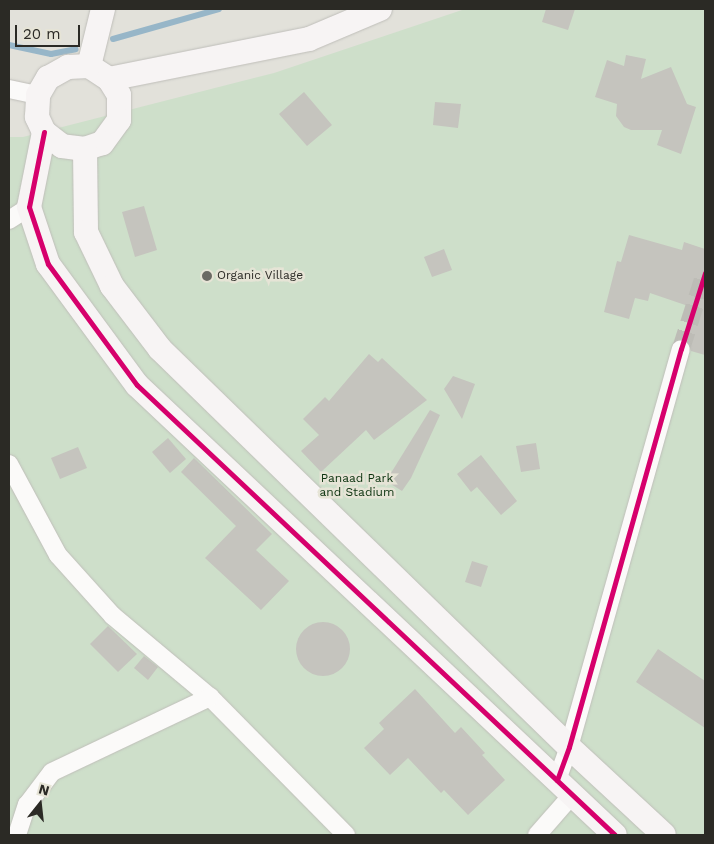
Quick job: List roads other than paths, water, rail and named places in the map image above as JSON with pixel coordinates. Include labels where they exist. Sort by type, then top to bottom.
[{"type":"street","points":[[89,66],[103,9]]},
{"type":"street","points":[[109,79],[309,39],[380,9]]},
{"type":"street","points":[[89,66],[109,79],[119,95],[119,120],[102,143],[85,149],[62,146],[44,132],[37,117],[38,95],[48,78],[68,67],[89,66]]},
{"type":"street","points":[[9,88],[38,95]]},
{"type":"street","points":[[44,132],[29,208],[48,264],[137,386],[616,835]]},
{"type":"street","points":[[85,149],[86,232],[112,286],[160,349],[569,747],[664,835]]},
{"type":"street","points":[[9,220],[29,208]]},
{"type":"street","points":[[537,835],[564,787],[569,747],[681,349]]},
{"type":"street","points":[[9,464],[58,555],[113,616],[210,697],[346,835]]},
{"type":"street","points":[[17,835],[27,805],[52,772],[210,697]]},
{"type":"waterway","points":[[113,39],[219,9]]},
{"type":"waterway","points":[[9,45],[51,54],[76,49]]},
{"type":"tunnel","points":[[681,349],[705,273]]},
{"type":"place","name":"Organic Village","points":[[207,276]]},
{"type":"park label","name":"Panaad Park and Stadium","points":[[357,486]]}]
